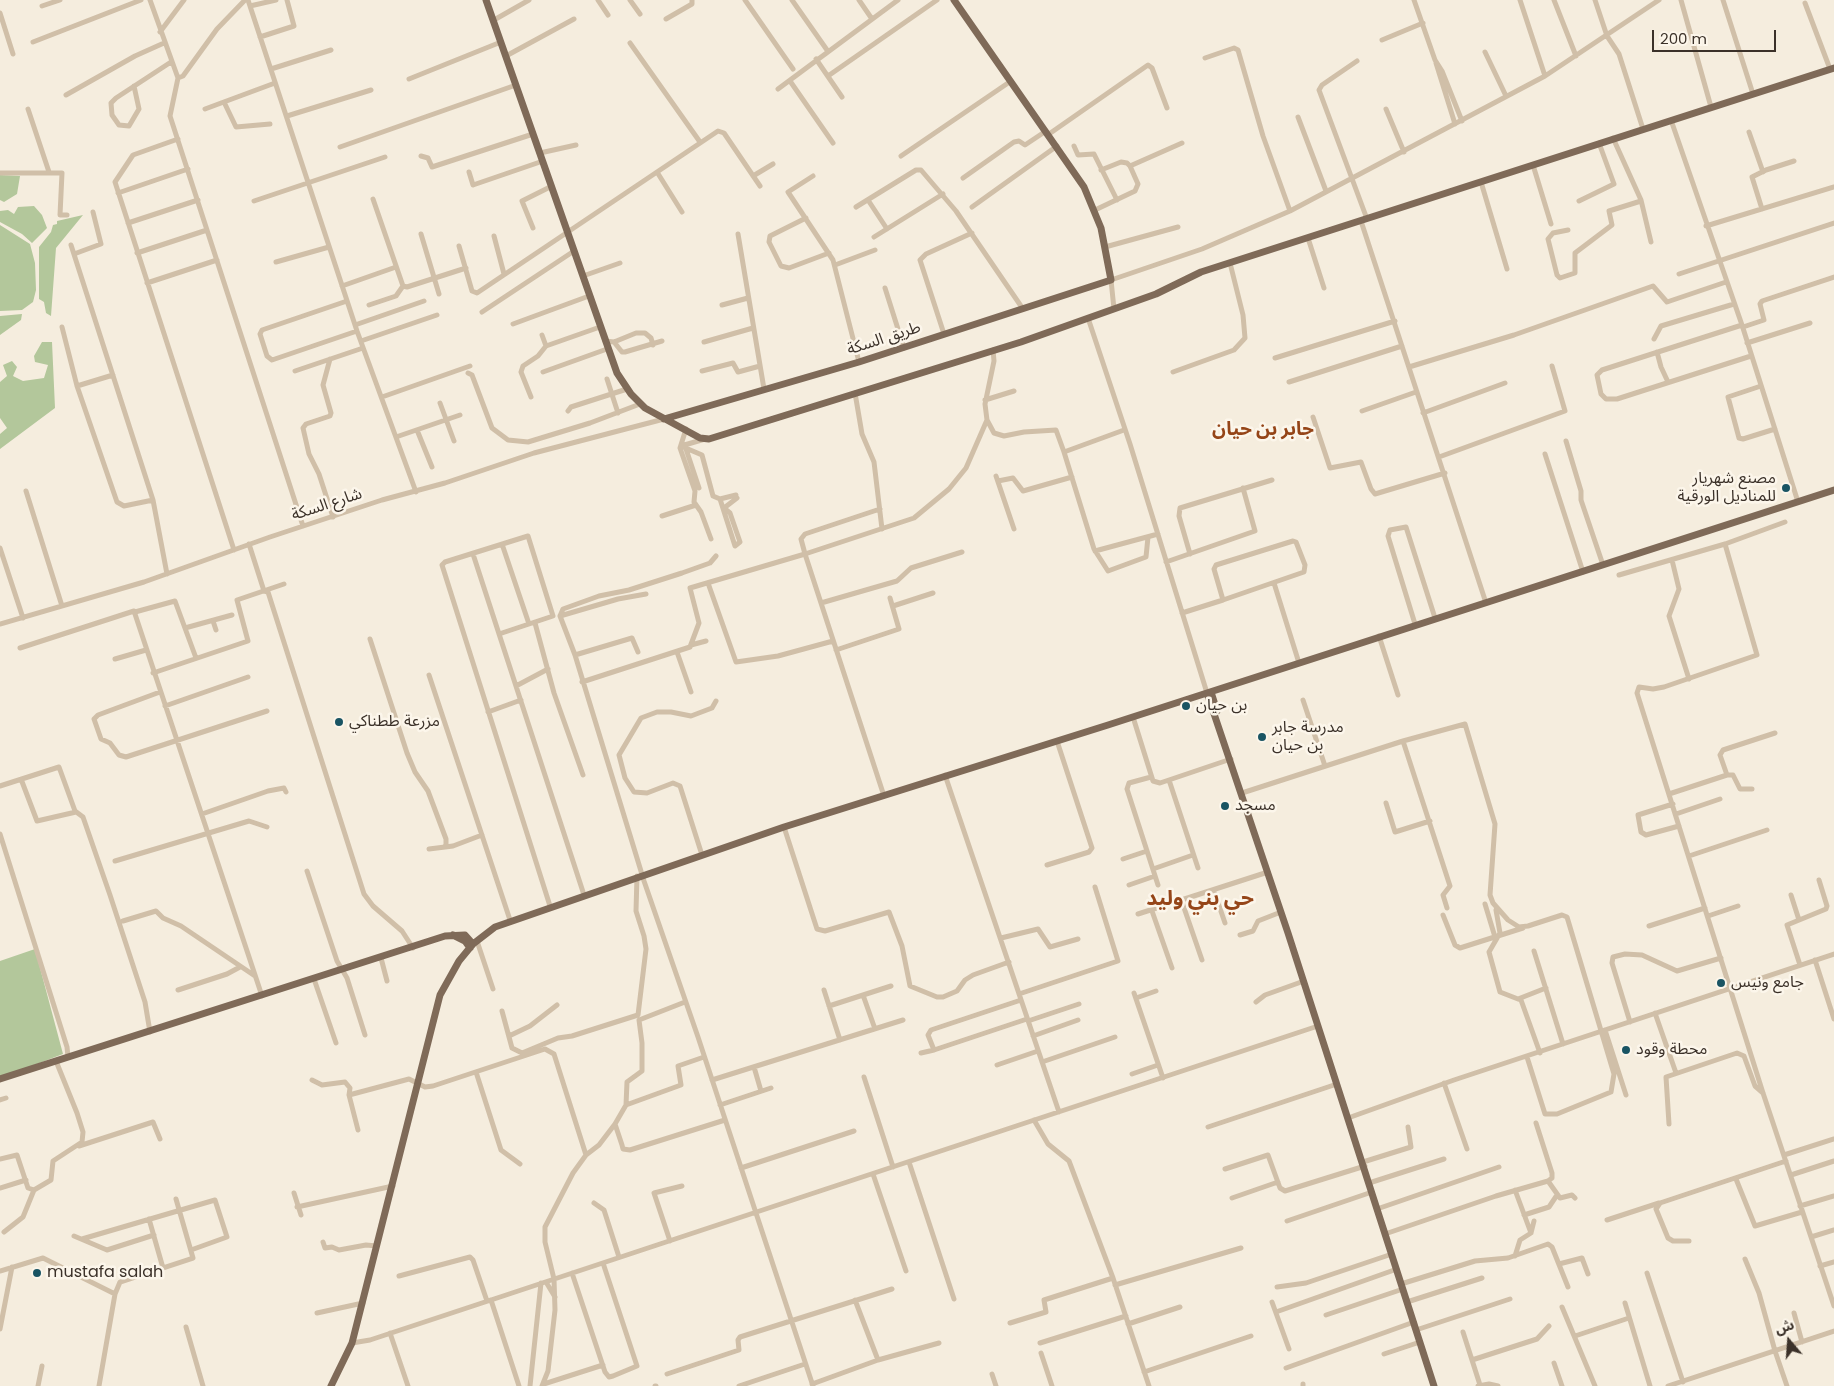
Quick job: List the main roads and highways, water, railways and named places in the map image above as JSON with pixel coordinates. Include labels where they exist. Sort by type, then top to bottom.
[{"type":"main road","points":[[486,0],[617,374],[640,404],[664,419],[705,439],[993,350],[1114,309],[1162,291],[1194,275],[1613,138],[1832,69]]},
{"type":"main road","name":"طريق السكة","points":[[664,419],[859,362],[1111,280],[1105,247],[1095,210],[1084,187],[1058,146],[954,0]]},
{"type":"main road","points":[[331,1386],[352,1343],[393,1186],[435,1009],[444,983],[473,944],[486,933],[510,920],[784,827],[1133,717],[1415,624],[1583,572],[1834,490]]},
{"type":"main road","points":[[1211,691],[1220,729],[1364,1164],[1434,1386]]},
{"type":"main road","points":[[1211,691],[1213,704]]},
{"type":"main road","points":[[1198,696],[1213,704]]},
{"type":"main road","points":[[0,1079],[453,935],[486,933]]},
{"type":"main road","points":[[453,935],[473,944]]},
{"type":"main road","points":[[464,935],[473,944]]},
{"type":"place","name":"مصنع شهريار للمناديل الورقية","points":[[1786,488]]},
{"type":"place","name":"بن حيان","points":[[1186,706]]},
{"type":"place","name":"مزرعة ططناكي","points":[[339,722]]},
{"type":"place","name":"مدرسة جابر بن حيان","points":[[1262,737]]},
{"type":"place","name":"مسجد","points":[[1225,806]]},
{"type":"place","name":"جامع ونيس","points":[[1721,983]]},
{"type":"place","name":"محطة وقود","points":[[1626,1050]]},
{"type":"place","name":"mustafa salah","points":[[37,1273]]},
{"type":"district","name":"جابر بن حيان","points":[[1263,430]]},
{"type":"district","name":"حي بني وليد","points":[[1200,900]]}]
